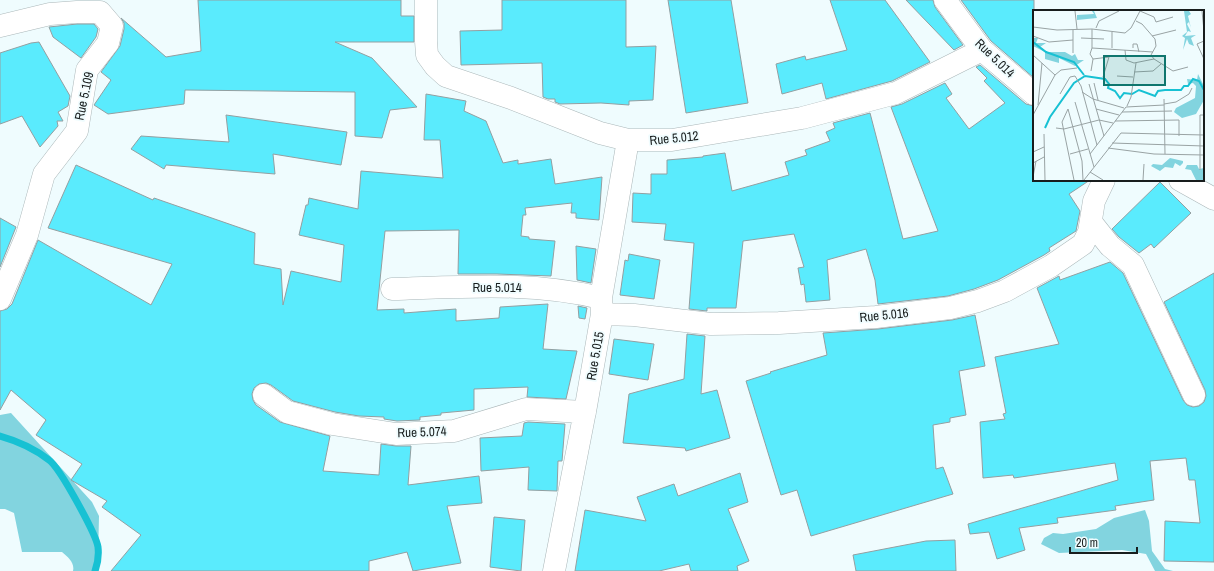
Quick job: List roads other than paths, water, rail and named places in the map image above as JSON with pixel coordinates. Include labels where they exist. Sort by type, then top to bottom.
[{"type":"street","name":"Rue 5.012","points":[[426,0],[427,55],[434,66],[446,76],[511,98],[600,133],[628,140],[672,140],[802,118],[896,92],[982,50]]},
{"type":"street","name":"Rue 5.014","points":[[945,0],[982,50],[1033,93]]},
{"type":"street","name":"Rue 5.109","points":[[0,26],[50,14],[77,12],[100,12],[112,26],[108,43],[88,70],[77,131],[44,174],[27,235],[0,299]]},
{"type":"street","name":"Rue 5.015","points":[[554,571],[585,412],[628,140]]},
{"type":"street","name":"Rue 5.016","points":[[601,306],[634,315],[711,324],[779,323],[876,316],[950,308],[978,301],[1005,291],[1051,266],[1083,244],[1089,232],[1094,201],[1104,181]]},
{"type":"street","points":[[1182,181],[1214,199]]},
{"type":"street","points":[[1090,222],[1110,246],[1133,265],[1194,395]]},
{"type":"street","name":"Rue 5.014","points":[[392,289],[508,286],[575,292],[601,306]]},
{"type":"street","name":"Rue 5.074","points":[[264,395],[287,412],[332,424],[396,434],[454,431],[526,409],[585,412]]},
{"type":"waterway","points":[[0,436],[32,448],[49,460],[61,475],[77,502],[96,540],[98,547],[98,562],[95,571]]}]
